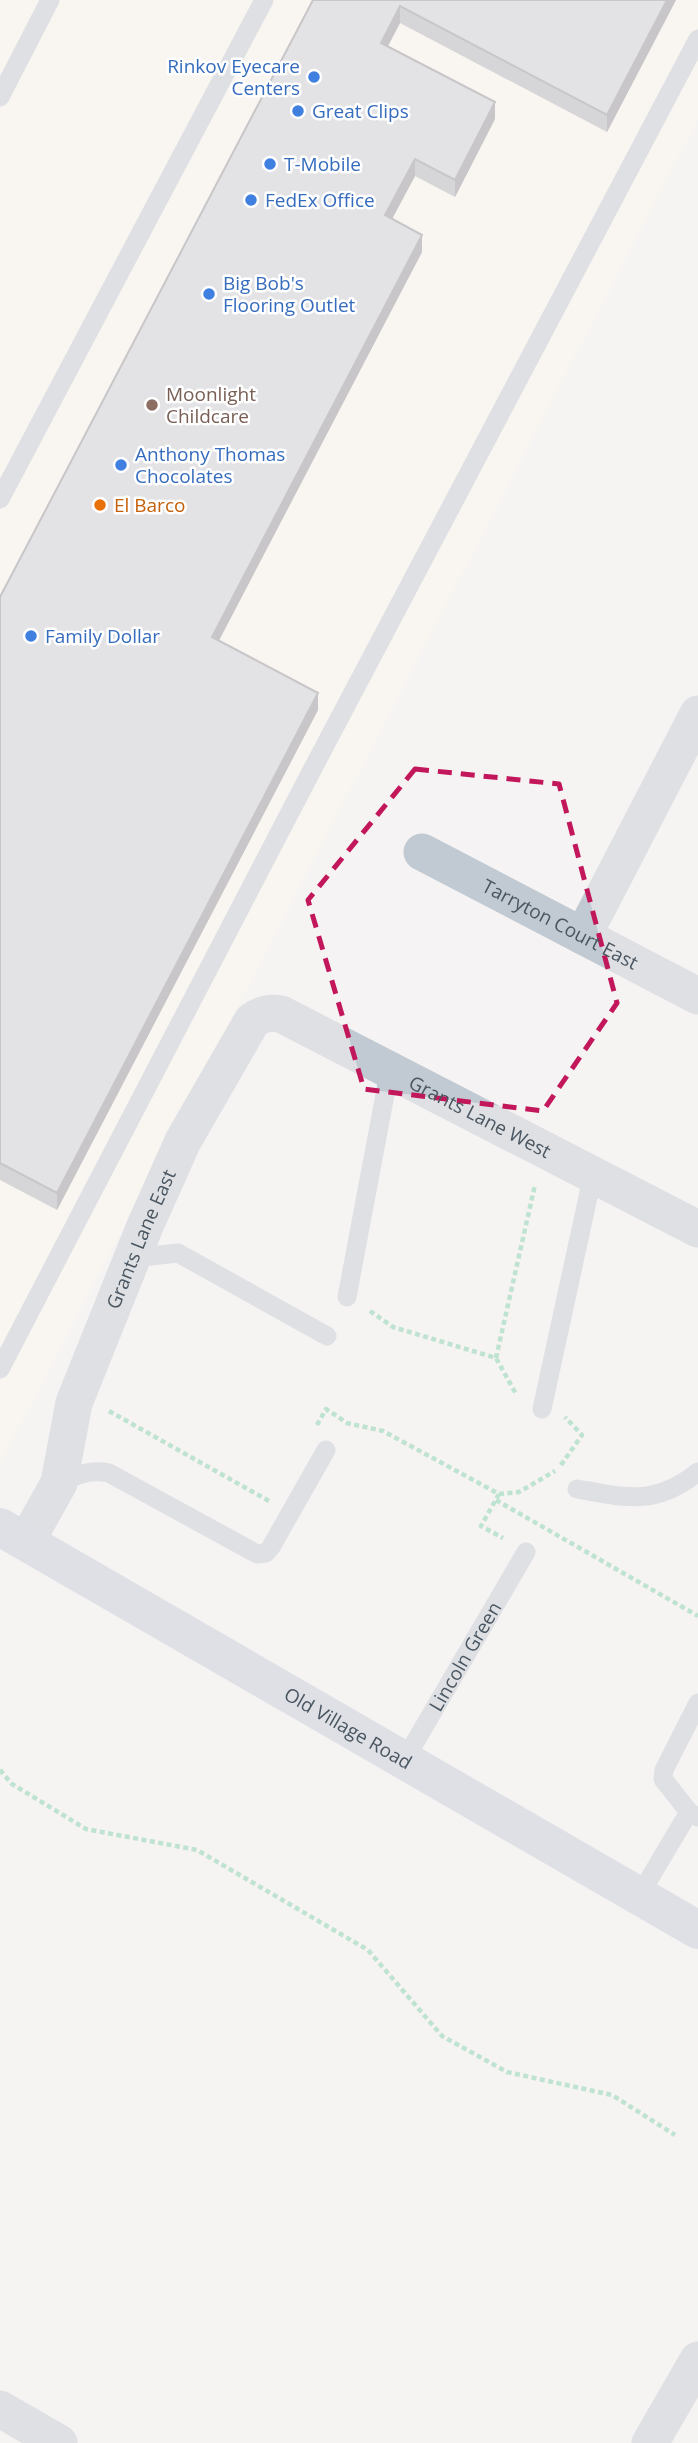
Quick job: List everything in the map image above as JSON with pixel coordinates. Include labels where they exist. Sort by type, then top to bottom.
[{"type":"street","points":[[583,936],[698,714]]},
{"type":"street","name":"Tarryton Court East","points":[[422,852],[698,996]]},
{"type":"street","name":"Grants Lane West","points":[[262,1014],[281,1014],[698,1229]]},
{"type":"street","name":"Grants Lane East","points":[[13,1535],[59,1482],[78,1393],[183,1140],[252,1021],[262,1014]]},
{"type":"street","name":"Old Village Road","points":[[13,1535],[698,1930]]},
{"type":"street","points":[[650,2443],[698,2360]]},
{"type":"street","points":[[0,2409],[59,2443]]},
{"type":"lane","points":[[0,97],[50,0]]},
{"type":"lane","points":[[0,499],[264,0]]},
{"type":"lane","points":[[0,1369],[698,39]]},
{"type":"lane","points":[[347,1297],[390,1068]]},
{"type":"lane","points":[[542,1409],[593,1174]]},
{"type":"lane","points":[[132,1258],[178,1253],[327,1336]]},
{"type":"lane","points":[[59,1482],[96,1470],[109,1473],[257,1554],[266,1553],[326,1450]]},
{"type":"lane","points":[[577,1489],[639,1497],[679,1487],[698,1472]]},
{"type":"lane","name":"Lincoln Green","points":[[404,1761],[526,1552]]},
{"type":"lane","points":[[639,1896],[694,1814],[663,1779],[664,1770],[698,1703]]},
{"type":"path","points":[[313,1432],[326,1409],[347,1423],[383,1431],[499,1494],[519,1492],[557,1470],[582,1434],[561,1413],[522,1405],[496,1358],[543,1148]]},
{"type":"path","points":[[347,1297],[393,1327],[496,1358]]},
{"type":"path","points":[[78,1393],[271,1503]]},
{"type":"path","points":[[499,1494],[481,1526],[526,1552]]},
{"type":"path","points":[[496,1500],[698,1616]]},
{"type":"path","points":[[0,1770],[12,1784],[86,1829],[197,1850],[368,1950],[442,2036],[506,2072],[612,2095],[675,2135]]},
{"type":"highlighted area","points":[[415,769],[559,784],[617,1003],[543,1111],[364,1089],[308,900]]},
{"type":"shaded area","points":[[0,0],[698,0],[698,120],[0,1465]]},
{"type":"building","points":[[313,0],[667,0],[607,115],[400,6],[381,43],[495,102],[455,180],[415,159],[385,215],[422,235],[212,637],[318,693],[57,1193],[0,1163],[0,597]]},
{"type":"place","name":"Rinkov Eyecare Centers","points":[[314,77]]},
{"type":"place","name":"Great Clips","points":[[298,111]]},
{"type":"place","name":"T-Mobile","points":[[270,164]]},
{"type":"place","name":"FedEx Office","points":[[251,200]]},
{"type":"place","name":"Big Bob's Flooring Outlet","points":[[209,294]]},
{"type":"place","name":"Moonlight Childcare","points":[[152,405]]},
{"type":"place","name":"Anthony Thomas Chocolates","points":[[121,465]]},
{"type":"place","name":"El Barco","points":[[100,505]]},
{"type":"place","name":"Family Dollar","points":[[31,636]]}]
